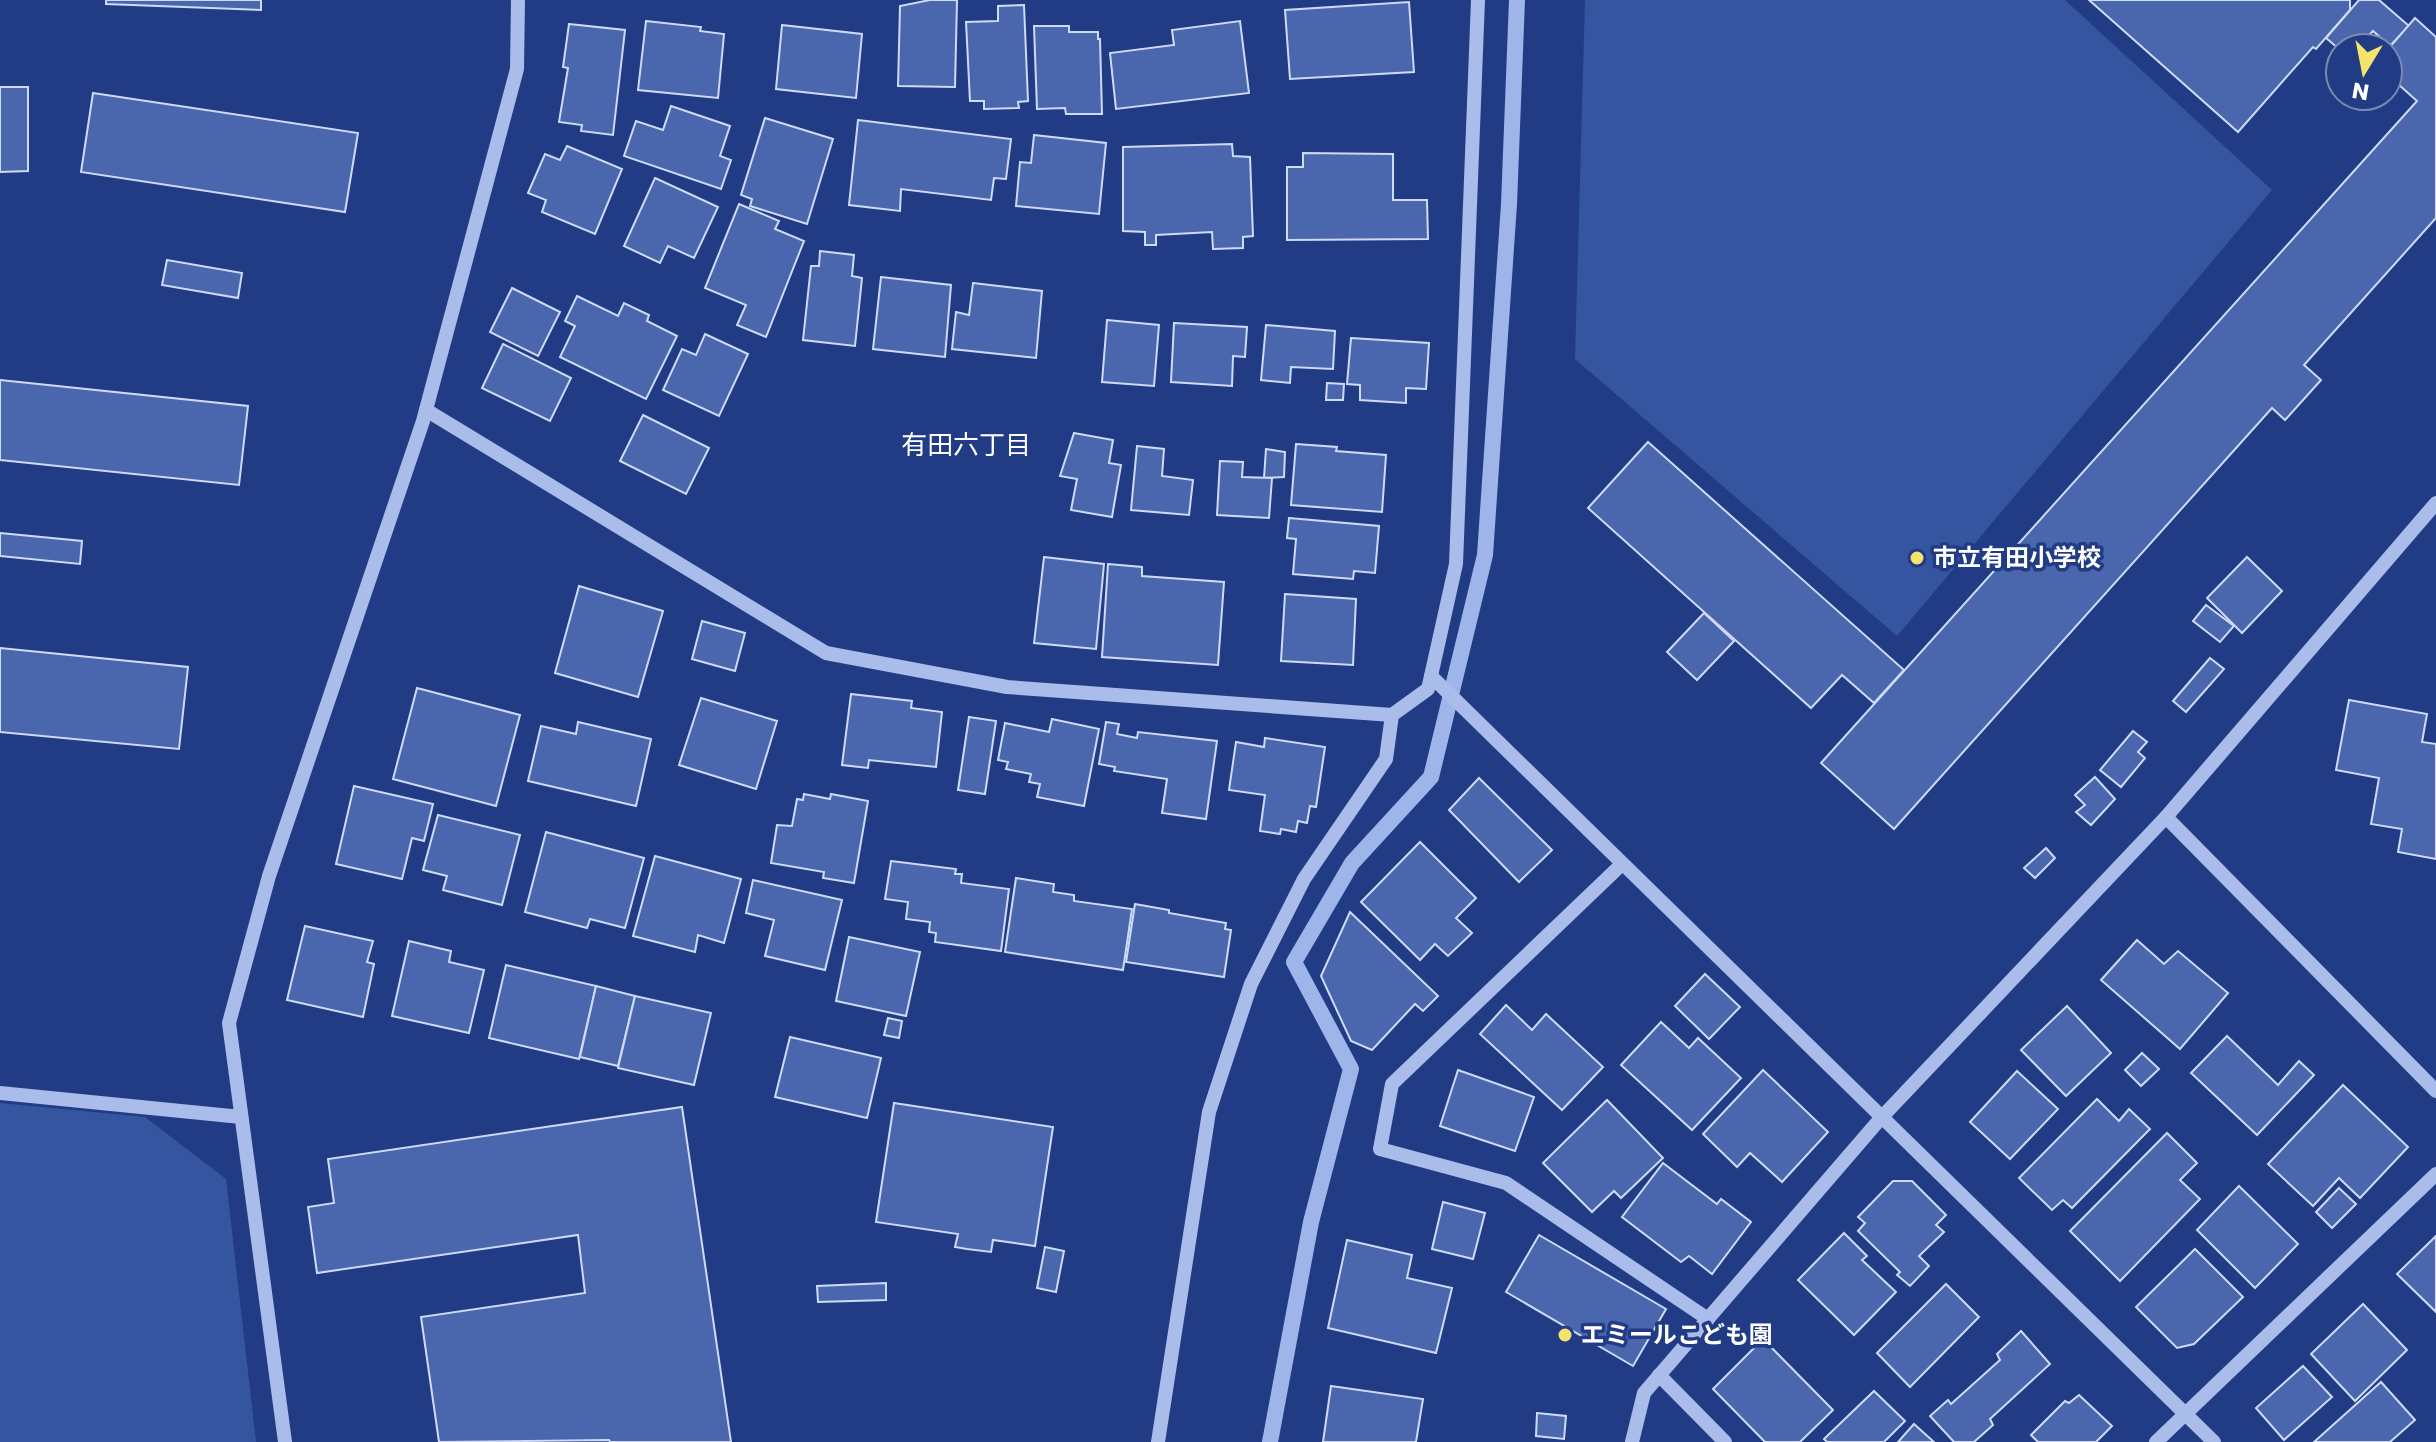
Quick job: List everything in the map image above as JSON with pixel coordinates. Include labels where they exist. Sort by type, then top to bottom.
[{"type":"street","points":[[285,1442],[229,1023],[269,876],[426,410],[517,69],[518,0]]},
{"type":"street","points":[[426,410],[826,653],[1007,687],[1392,715],[1428,689],[1456,564],[1478,0]]},
{"type":"street","points":[[1632,1442],[1644,1393],[1659,1375],[1881,1118],[2166,817],[2436,503]]},
{"type":"street","points":[[1431,676],[2214,1442]]},
{"type":"street","points":[[1158,1442],[1209,1112],[1251,984],[1304,879],[1386,759],[1392,715]]},
{"type":"street","points":[[2166,817],[2436,1091]]},
{"type":"street","points":[[1622,864],[1392,1084],[1380,1149],[1506,1183],[1708,1319]]},
{"type":"street","points":[[0,1093],[241,1117]]},
{"type":"street","points":[[2156,1442],[2436,1174]]},
{"type":"street","points":[[1659,1375],[1725,1442]]},
{"type":"shaded area","points":[[1585,0],[2065,0],[2272,190],[1897,636],[1575,359]]},
{"type":"shaded area","points":[[0,1103],[145,1117],[226,1179],[256,1442],[0,1442]]},
{"type":"building","points":[[106,0],[261,0],[261,10],[106,4]]},
{"type":"building","points":[[930,0],[957,0],[955,87],[898,86],[900,6]]},
{"type":"building","points":[[2089,0],[2350,0],[2350,10],[2331,32],[2324,32],[2324,40],[2316,49],[2313,47],[2238,132]]},
{"type":"building","points":[[2359,0],[2379,0],[2409,26],[2403,32],[2331,32]]},
{"type":"building","points":[[1409,2],[1414,72],[1290,79],[1285,10]]},
{"type":"building","points":[[1024,5],[1028,101],[1018,102],[1019,108],[984,109],[984,101],[970,101],[966,22],[998,21],[998,6]]},
{"type":"building","points":[[2415,18],[2436,37],[2436,218],[2304,365],[2321,380],[2285,420],[2272,408],[1894,829],[1821,763],[2417,101],[2404,89],[2403,32]]},
{"type":"building","points":[[646,21],[701,27],[700,31],[724,34],[718,98],[638,90]]},
{"type":"building","points":[[1240,21],[1249,93],[1116,109],[1110,53],[1174,45],[1172,30]]},
{"type":"building","points":[[569,24],[625,30],[613,135],[581,131],[582,125],[559,122],[568,68],[563,67]]},
{"type":"building","points":[[782,25],[862,34],[856,98],[776,89]]},
{"type":"building","points":[[1034,26],[1069,26],[1069,32],[1098,32],[1102,114],[1066,114],[1065,108],[1037,109]]},
{"type":"building","points":[[0,87],[28,87],[28,171],[0,172]]},
{"type":"building","points":[[93,93],[358,133],[345,212],[81,172]]},
{"type":"building","points":[[671,106],[730,126],[720,156],[731,160],[721,189],[624,156],[636,121],[663,130]]},
{"type":"building","points":[[765,118],[833,139],[807,224],[750,206],[752,199],[741,195]]},
{"type":"building","points":[[858,120],[1011,139],[1006,179],[994,178],[991,200],[901,189],[900,211],[849,205]]},
{"type":"building","points":[[1034,135],[1106,143],[1099,214],[1016,206],[1020,162],[1031,163]]},
{"type":"building","points":[[1232,144],[1233,156],[1250,157],[1253,236],[1243,237],[1243,248],[1213,249],[1212,232],[1156,235],[1156,245],[1145,245],[1145,232],[1123,231],[1123,147]]},
{"type":"building","points":[[567,146],[622,169],[595,234],[542,212],[546,200],[528,193],[545,154],[560,160]]},
{"type":"building","points":[[1303,153],[1393,154],[1393,200],[1427,200],[1428,239],[1287,240],[1287,167],[1303,167]]},
{"type":"building","points":[[655,178],[718,207],[694,258],[668,246],[660,263],[624,246]]},
{"type":"building","points":[[739,204],[779,221],[775,229],[804,241],[766,337],[737,325],[746,305],[705,288]]},
{"type":"building","points":[[820,251],[854,255],[852,276],[862,278],[855,346],[803,340],[811,266],[819,266]]},
{"type":"building","points":[[167,260],[242,273],[238,298],[162,285]]},
{"type":"building","points":[[881,277],[951,285],[945,357],[873,349]]},
{"type":"building","points":[[973,283],[1042,291],[1036,358],[952,349],[956,312],[969,315]]},
{"type":"building","points":[[512,288],[560,312],[538,356],[490,332]]},
{"type":"building","points":[[577,296],[618,316],[624,303],[649,315],[647,321],[677,336],[646,399],[560,357],[575,326],[565,321]]},
{"type":"building","points":[[1107,320],[1159,325],[1154,386],[1102,382]]},
{"type":"building","points":[[1174,323],[1247,327],[1245,357],[1233,356],[1232,386],[1171,382]]},
{"type":"building","points":[[1266,325],[1335,331],[1333,369],[1291,367],[1290,383],[1261,380]]},
{"type":"building","points":[[705,334],[748,354],[719,416],[663,390],[682,349],[696,355]]},
{"type":"building","points":[[1351,338],[1429,343],[1426,389],[1406,388],[1406,403],[1360,400],[1360,385],[1347,384]]},
{"type":"building","points":[[503,344],[571,378],[550,421],[482,388]]},
{"type":"building","points":[[0,380],[248,406],[239,485],[0,460]]},
{"type":"building","points":[[1327,383],[1344,384],[1343,400],[1326,400]]},
{"type":"building","points":[[643,415],[709,448],[686,494],[620,461]]},
{"type":"building","points":[[1074,433],[1113,440],[1109,463],[1121,465],[1112,517],[1071,510],[1077,479],[1060,476]]},
{"type":"building","points":[[1648,442],[1904,670],[1874,703],[1842,675],[1811,708],[1588,508]]},
{"type":"building","points":[[1296,444],[1386,455],[1382,512],[1291,505]]},
{"type":"building","points":[[1137,446],[1164,449],[1162,476],[1193,480],[1189,515],[1131,510]]},
{"type":"building","points":[[1266,449],[1285,452],[1284,477],[1264,478]]},
{"type":"building","points":[[1220,461],[1243,462],[1242,477],[1272,478],[1269,518],[1217,515]]},
{"type":"building","points":[[1289,518],[1379,526],[1375,573],[1354,571],[1353,579],[1293,574],[1296,539],[1287,538]]},
{"type":"building","points":[[0,533],[82,541],[80,564],[0,556]]},
{"type":"building","points":[[1044,557],[1104,564],[1096,649],[1034,643]]},
{"type":"building","points":[[2247,557],[2282,591],[2242,633],[2207,598]]},
{"type":"building","points":[[1108,564],[1142,567],[1142,576],[1224,582],[1218,665],[1102,657]]},
{"type":"building","points":[[579,586],[663,611],[638,697],[555,673]]},
{"type":"building","points":[[1285,594],[1356,599],[1353,665],[1281,661]]},
{"type":"building","points":[[2206,605],[2234,626],[2220,642],[2193,621]]},
{"type":"building","points":[[1704,613],[1734,641],[1697,680],[1667,652]]},
{"type":"building","points":[[702,621],[745,633],[735,671],[692,659]]},
{"type":"building","points":[[0,648],[188,667],[179,749],[0,732]]},
{"type":"building","points":[[2210,658],[2224,669],[2186,712],[2173,701]]},
{"type":"building","points":[[417,688],[520,715],[496,806],[393,779]]},
{"type":"building","points":[[851,694],[912,701],[911,708],[942,712],[936,767],[869,760],[868,768],[842,765]]},
{"type":"building","points":[[701,698],[777,721],[756,789],[679,765]]},
{"type":"building","points":[[2349,700],[2427,714],[2422,742],[2436,744],[2436,859],[2398,852],[2402,829],[2371,824],[2379,778],[2336,770]]},
{"type":"building","points":[[969,717],[996,721],[985,794],[958,790]]},
{"type":"building","points":[[1052,719],[1099,729],[1084,806],[1037,797],[1040,784],[1029,782],[1031,774],[1006,769],[1008,762],[998,760],[1005,723],[1049,732]]},
{"type":"building","points":[[578,722],[651,739],[636,806],[528,781],[541,726],[576,734]]},
{"type":"building","points":[[1106,722],[1119,724],[1117,734],[1137,738],[1138,732],[1217,741],[1206,819],[1162,813],[1167,779],[1114,771],[1115,767],[1099,764]]},
{"type":"building","points":[[2133,731],[2147,742],[2138,752],[2145,758],[2121,787],[2100,770]]},
{"type":"building","points":[[1265,738],[1325,747],[1316,807],[1310,806],[1307,823],[1298,821],[1296,832],[1281,829],[1280,834],[1260,831],[1265,795],[1229,790],[1236,742],[1264,747]]},
{"type":"building","points":[[2095,777],[2115,799],[2091,825],[2076,812],[2085,805],[2075,795]]},
{"type":"building","points":[[1479,778],[1552,850],[1519,882],[1449,810]]},
{"type":"building","points":[[354,786],[433,804],[424,841],[412,838],[402,879],[336,864]]},
{"type":"building","points":[[804,794],[830,799],[831,794],[868,801],[854,883],[823,878],[824,872],[771,863],[777,825],[792,826],[797,799],[803,800]]},
{"type":"building","points":[[438,815],[520,835],[502,905],[443,890],[447,876],[423,870]]},
{"type":"building","points":[[546,832],[644,858],[625,928],[590,919],[587,928],[525,912]]},
{"type":"building","points":[[1420,842],[1476,898],[1456,918],[1472,933],[1448,956],[1435,944],[1420,960],[1361,902]]},
{"type":"building","points":[[2046,848],[2055,858],[2035,878],[2024,868]]},
{"type":"building","points":[[655,856],[741,879],[724,943],[698,935],[695,952],[633,936]]},
{"type":"building","points":[[891,861],[956,869],[955,874],[962,874],[961,883],[1009,889],[1001,951],[935,942],[936,933],[929,932],[930,922],[906,919],[908,902],[885,899]]},
{"type":"building","points":[[1016,878],[1054,884],[1053,892],[1074,895],[1074,901],[1132,909],[1123,970],[1005,952]]},
{"type":"building","points":[[753,880],[842,900],[825,970],[765,956],[774,920],[746,913]]},
{"type":"building","points":[[1135,904],[1226,923],[1225,929],[1231,930],[1224,977],[1126,962]]},
{"type":"building","points":[[1350,912],[1438,996],[1423,1011],[1415,1004],[1372,1050],[1351,1041],[1321,976]]},
{"type":"building","points":[[305,926],[373,941],[367,962],[374,964],[363,1017],[287,1000]]},
{"type":"building","points":[[849,937],[920,952],[906,1016],[836,1001]]},
{"type":"building","points":[[2137,940],[2164,964],[2178,951],[2228,993],[2180,1049],[2101,980]]},
{"type":"building","points":[[409,941],[451,951],[449,962],[484,970],[469,1033],[392,1016]]},
{"type":"building","points":[[506,965],[596,986],[579,1059],[489,1038]]},
{"type":"building","points":[[1705,974],[1740,1007],[1709,1039],[1675,1006]]},
{"type":"building","points":[[596,986],[635,996],[618,1066],[580,1057]]},
{"type":"building","points":[[635,996],[711,1013],[694,1085],[618,1068]]},
{"type":"building","points":[[1506,1005],[1532,1030],[1546,1014],[1603,1067],[1562,1110],[1480,1034]]},
{"type":"building","points":[[2067,1006],[2111,1053],[2066,1096],[2021,1050]]},
{"type":"building","points":[[888,1018],[902,1021],[899,1038],[884,1035]]},
{"type":"building","points":[[1661,1022],[1689,1048],[1698,1038],[1741,1078],[1692,1130],[1621,1065]]},
{"type":"building","points":[[2227,1036],[2278,1085],[2299,1061],[2314,1075],[2257,1135],[2191,1073]]},
{"type":"building","points":[[790,1037],[881,1058],[867,1118],[775,1097]]},
{"type":"building","points":[[2142,1053],[2159,1069],[2141,1086],[2125,1070]]},
{"type":"building","points":[[1458,1070],[1534,1097],[1515,1151],[1440,1126]]},
{"type":"building","points":[[1763,1070],[1828,1132],[1782,1182],[1750,1153],[1737,1167],[1703,1134]]},
{"type":"building","points":[[2017,1071],[2058,1109],[2010,1159],[1970,1122]]},
{"type":"building","points":[[2343,1085],[2408,1147],[2360,1198],[2339,1178],[2313,1206],[2268,1164]]},
{"type":"building","points":[[2097,1099],[2119,1121],[2129,1109],[2150,1129],[2072,1208],[2063,1200],[2052,1210],[2019,1178]]},
{"type":"building","points":[[1607,1100],[1663,1158],[1621,1198],[1614,1191],[1592,1212],[1543,1163]]},
{"type":"building","points":[[894,1103],[1053,1127],[1035,1246],[993,1240],[991,1252],[967,1249],[955,1247],[958,1234],[876,1222]]},
{"type":"building","points":[[682,1107],[731,1442],[439,1442],[421,1317],[585,1293],[578,1235],[317,1273],[308,1207],[334,1203],[328,1159]]},
{"type":"building","points":[[2167,1133],[2197,1163],[2180,1180],[2200,1199],[2120,1281],[2070,1231]]},
{"type":"building","points":[[1663,1163],[1717,1204],[1721,1199],[1751,1222],[1712,1274],[1689,1256],[1681,1262],[1622,1217]]},
{"type":"building","points":[[1893,1181],[1912,1181],[1946,1215],[1936,1225],[1944,1232],[1919,1256],[1929,1266],[1910,1286],[1858,1231],[1865,1223],[1858,1217]]},
{"type":"building","points":[[2239,1186],[2298,1244],[2255,1288],[2197,1230]]},
{"type":"building","points":[[2339,1188],[2356,1204],[2332,1228],[2316,1212]]},
{"type":"building","points":[[1443,1202],[1485,1213],[1473,1259],[1432,1249]]},
{"type":"building","points":[[1844,1233],[1867,1256],[1862,1260],[1896,1292],[1854,1335],[1798,1280]]},
{"type":"building","points":[[1539,1235],[1666,1309],[1633,1366],[1506,1292]]},
{"type":"building","points":[[2436,1236],[2436,1312],[2397,1274]]},
{"type":"building","points":[[1347,1240],[1412,1255],[1407,1278],[1452,1288],[1436,1353],[1328,1328]]},
{"type":"building","points":[[1045,1247],[1064,1251],[1056,1292],[1037,1288]]},
{"type":"building","points":[[2195,1249],[2243,1297],[2194,1344],[2177,1348],[2136,1307]]},
{"type":"building","points":[[886,1283],[886,1300],[818,1302],[817,1286]]},
{"type":"building","points":[[1946,1284],[1979,1317],[1910,1387],[1877,1353]]},
{"type":"building","points":[[2363,1304],[2407,1350],[2355,1401],[2311,1354]]},
{"type":"building","points":[[2021,1331],[2050,1364],[1990,1419],[1993,1425],[1974,1442],[1954,1442],[1930,1416],[1948,1400],[1951,1404],[2000,1360],[1997,1354]]},
{"type":"building","points":[[1763,1339],[1833,1410],[1800,1442],[1765,1442],[1713,1389]]},
{"type":"building","points":[[2303,1366],[2332,1397],[2284,1440],[2256,1408]]},
{"type":"building","points":[[2381,1382],[2415,1420],[2390,1442],[2314,1442]]},
{"type":"building","points":[[1331,1386],[1423,1399],[1416,1442],[1323,1442]]},
{"type":"building","points":[[1874,1391],[1905,1421],[1884,1442],[1827,1442],[1824,1439]]},
{"type":"building","points":[[2079,1395],[2112,1426],[2096,1442],[2038,1442],[2031,1435],[2065,1401],[2069,1403]]},
{"type":"building","points":[[1537,1413],[1566,1416],[1564,1439],[1536,1436]]},
{"type":"building","points":[[1914,1424],[1934,1442],[1898,1442]]},
{"type":"waterway","points":[[1270,1442],[1311,1222],[1351,1069],[1294,962],[1352,863],[1431,777],[1485,555],[1509,204],[1517,0]]},
{"type":"place","name":"市立有田小学校","points":[[1917,558]]},
{"type":"place","name":"エミールこども園","points":[[1565,1335]]},
{"type":"district","name":"有田六丁目","points":[[966,445]]}]
